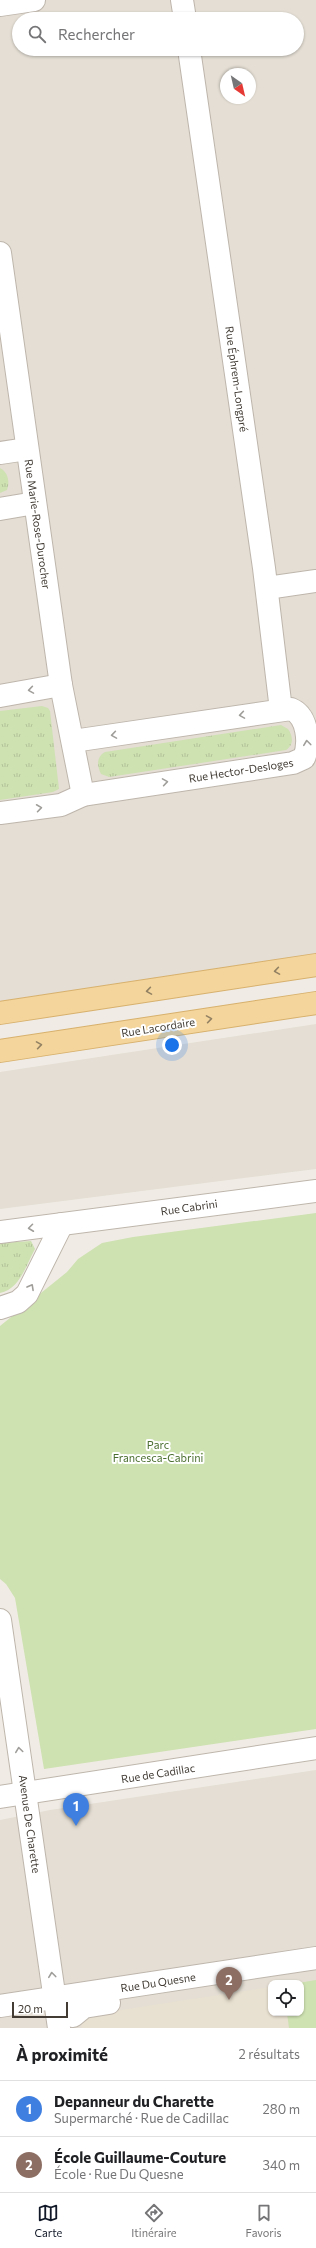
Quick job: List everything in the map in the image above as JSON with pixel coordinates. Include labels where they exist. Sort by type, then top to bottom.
[{"type":"main road","points":[[0,1013],[316,966]]},
{"type":"main road","name":"Rue Lacordaire","points":[[0,1051],[316,1003]]},
{"type":"street","points":[[0,5],[34,0]]},
{"type":"street","points":[[182,0],[184,12]]},
{"type":"street","name":"Rue Éphrem-Longpré","points":[[190,56],[267,588],[281,710]]},
{"type":"street","name":"Rue Marie-Rose-Durocher","points":[[1,261],[62,685],[83,795]]},
{"type":"street","points":[[0,453],[27,449]]},
{"type":"street","points":[[0,508],[35,503]]},
{"type":"street","points":[[267,588],[316,581]]},
{"type":"street","points":[[0,696],[62,685]]},
{"type":"street","name":"Rue Hector-Desloges","points":[[0,813],[61,804],[83,795],[293,763],[304,758],[309,748],[303,719],[299,712],[291,708],[73,741]]},
{"type":"street","name":"Rue Cabrini","points":[[0,1232],[316,1191]]},
{"type":"street","points":[[0,1308],[18,1302],[27,1294],[62,1224]]},
{"type":"street","name":"Avenue De Charette","points":[[0,1620],[55,1998],[66,2022]]},
{"type":"street","name":"Rue de Cadillac","points":[[0,1797],[316,1748]]},
{"type":"street","name":"Rue Du Quesne","points":[[0,2006],[316,1958]]},
{"type":"street","points":[[66,2022],[84,2007],[316,1971]]},
{"type":"shaded area","points":[[0,0],[316,0],[316,965],[0,1013]]},
{"type":"shaded area","points":[[316,1024],[316,1169],[0,1209],[0,1072]]},
{"type":"shaded area","points":[[316,1770],[316,2028],[0,2028],[0,1820],[50,1810]]},
{"type":"shaded area","points":[[268,1987],[268,2016],[287,2016],[289,2028],[81,2028],[82,2021],[88,2015]]},
{"type":"green space","points":[[0,468],[7,475],[8,484],[7,490],[0,493]]},
{"type":"green space","points":[[42,706],[48,708],[50,711],[59,789],[53,792],[0,800],[0,711]]},
{"type":"green space","points":[[281,725],[288,729],[292,737],[290,746],[286,750],[109,777],[101,774],[99,768],[98,762],[100,756],[105,752]]},
{"type":"green space","name":"Parc Francesca-Cabrini","points":[[316,1213],[316,1729],[44,1769],[15,1598],[6,1584],[0,1579],[0,1326],[67,1272],[78,1259],[102,1243],[133,1237]]},
{"type":"green space","points":[[31,1241],[35,1249],[22,1276],[13,1287],[0,1293],[0,1243]]},
{"type":"green space","points":[[316,1980],[316,2028],[289,2028],[287,2016],[304,2016],[304,1982]]},
{"type":"place","name":"Depanneur du Charette","points":[[76,1826]]},
{"type":"place","name":"École Guillaume-Couture","points":[[229,2000]]}]
